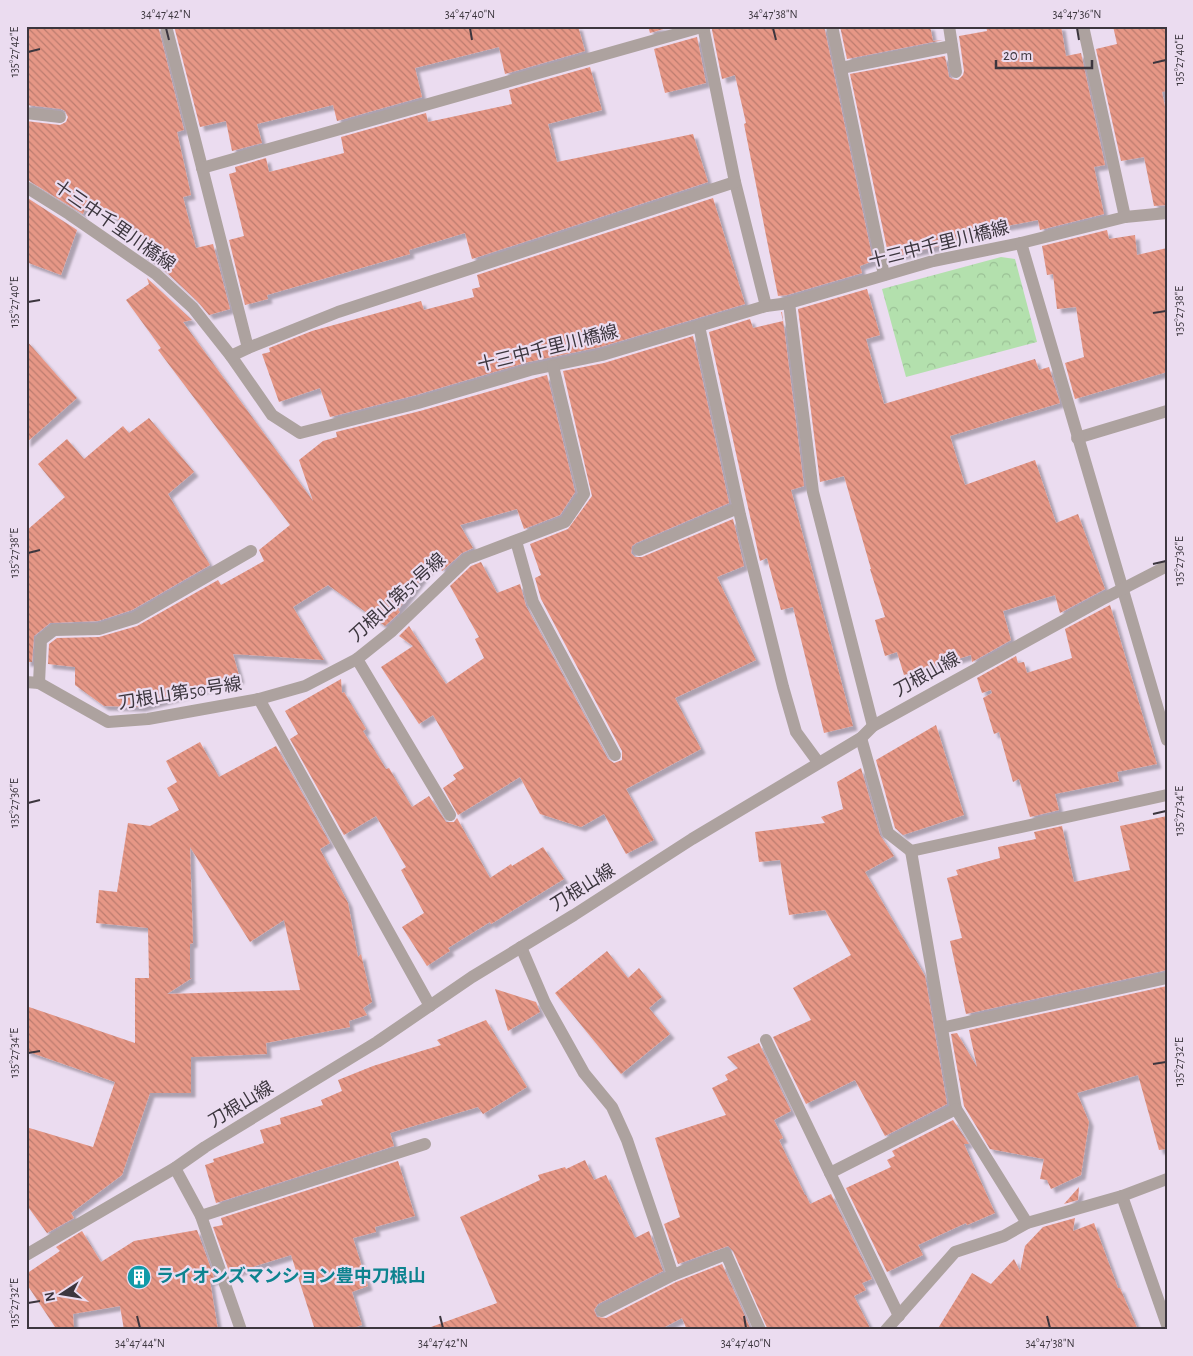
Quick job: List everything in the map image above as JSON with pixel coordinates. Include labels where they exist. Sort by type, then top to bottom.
[{"type":"street","points":[[166,26],[248,348]]},
{"type":"street","points":[[202,168],[704,26],[735,182],[766,306]]},
{"type":"street","points":[[832,26],[884,275]]},
{"type":"street","points":[[949,26],[956,72]]},
{"type":"street","points":[[1083,26],[1125,217]]},
{"type":"street","points":[[841,68],[952,46]]},
{"type":"street","points":[[26,113],[60,117]]},
{"type":"street","points":[[231,356],[338,312],[735,182]]},
{"type":"street","name":"十三中千里川橋線","points":[[26,187],[70,214],[156,274],[193,308],[231,356],[272,415],[300,433],[418,403],[530,370],[602,355],[766,306],[789,304],[932,261],[1021,243],[1125,217],[1167,213]]},
{"type":"street","points":[[1021,243],[1167,740]]},
{"type":"street","points":[[789,304],[814,492],[873,726]]},
{"type":"street","points":[[699,326],[738,508],[783,687],[796,732],[818,762]]},
{"type":"street","name":"刀根山第51号線","points":[[260,699],[305,686],[357,658],[392,631],[467,559],[565,522],[584,494],[553,366]]},
{"type":"street","points":[[1077,438],[1167,411]]},
{"type":"street","points":[[639,550],[738,508]]},
{"type":"street","points":[[516,541],[533,602],[615,756]]},
{"type":"street","points":[[33,683],[40,640],[54,630],[99,629],[135,618],[251,551]]},
{"type":"street","name":"刀根山線","points":[[26,1255],[175,1168],[205,1147],[376,1042],[472,977],[692,839],[861,738],[873,726],[975,668],[1167,566]]},
{"type":"street","points":[[357,658],[450,815]]},
{"type":"street","name":"刀根山第50号線","points":[[33,683],[108,722],[148,719],[260,699]]},
{"type":"street","points":[[260,699],[430,1006]]},
{"type":"street","points":[[861,738],[888,834],[911,851],[956,1109],[1027,1223]]},
{"type":"street","points":[[911,851],[1167,795]]},
{"type":"street","points":[[521,947],[545,1003],[579,1065],[612,1107],[627,1140],[672,1275]]},
{"type":"street","points":[[941,1028],[1167,978]]},
{"type":"street","points":[[766,1040],[899,1316]]},
{"type":"street","points":[[830,1173],[956,1109]]},
{"type":"street","points":[[201,1216],[424,1144]]},
{"type":"street","points":[[175,1168],[201,1216],[241,1330]]},
{"type":"street","points":[[886,1330],[955,1252],[1004,1236],[1027,1223],[1122,1196],[1167,1179]]},
{"type":"street","points":[[1122,1196],[1167,1325]]},
{"type":"street","points":[[602,1311],[672,1275],[726,1254],[760,1330]]},
{"type":"green space","points":[[1001,257],[1015,259],[1037,342],[906,377],[882,289]]},
{"type":"building","points":[[26,26],[158,26],[184,130],[177,132],[191,195],[183,197],[196,248],[213,244],[230,309],[209,315],[162,268],[142,254],[136,229],[87,203],[83,214],[26,179],[26,121],[60,125],[66,122],[68,117],[65,111],[61,109],[26,105]]},
{"type":"building","points":[[174,26],[578,26],[585,51],[505,74],[499,47],[415,68],[422,97],[337,121],[333,105],[257,124],[262,143],[232,151],[226,121],[200,127]]},
{"type":"building","points":[[648,26],[674,26],[650,33]]},
{"type":"building","points":[[713,26],[824,26],[873,261],[860,266],[862,273],[778,296],[744,124],[746,123],[735,75],[722,79],[712,30]]},
{"type":"building","points":[[840,26],[930,26],[933,41],[943,40],[847,59]]},
{"type":"building","points":[[986,26],[1061,26],[1066,56],[1081,53],[1105,165],[1094,167],[1104,214],[1040,230],[1038,220],[981,231],[982,235],[938,242],[939,246],[889,258],[850,74],[945,56],[949,77],[958,80],[964,71],[959,36],[987,31]]},
{"type":"building","points":[[1113,26],[1167,26],[1167,91],[1162,92],[1167,116],[1167,205],[1154,206],[1144,157],[1121,161],[1096,49],[1117,44]]},
{"type":"building","points":[[697,37],[706,83],[665,93],[654,49]]},
{"type":"building","points":[[590,67],[602,110],[548,124],[557,162],[693,134],[708,182],[472,259],[465,233],[409,250],[410,254],[267,295],[268,299],[245,305],[229,240],[244,236],[229,174],[236,172],[235,167],[266,158],[269,172],[344,153],[341,137],[426,113],[428,122],[512,104],[509,90]]},
{"type":"building","points":[[26,197],[77,230],[61,275],[26,262]]},
{"type":"building","points":[[713,198],[745,304],[600,347],[528,362],[416,395],[330,417],[320,388],[279,402],[262,354],[270,352],[269,348],[312,331],[421,301],[424,310],[474,297],[472,289],[480,287],[477,275]]},
{"type":"building","points":[[1107,230],[1109,239],[1135,235],[1137,255],[1167,248],[1167,372],[1075,399],[1065,363],[1084,357],[1076,307],[1057,309],[1053,274],[1047,275],[1042,246]]},
{"type":"building","points":[[147,278],[192,320],[183,322],[313,501],[299,460],[323,441],[337,437],[336,432],[420,411],[547,375],[575,492],[560,515],[524,529],[517,509],[460,525],[473,548],[462,553],[442,571],[436,559],[398,610],[400,612],[385,626],[328,585],[293,607],[324,660],[233,654],[240,679],[141,707],[104,706],[75,685],[75,667],[48,664],[49,644],[57,638],[99,637],[137,626],[218,580],[221,585],[264,561],[259,550],[290,525],[158,350],[161,348],[126,300],[149,284]]},
{"type":"building","points":[[867,289],[880,335],[866,339],[884,404],[1035,359],[1039,370],[1049,367],[1060,403],[950,436],[965,485],[1035,460],[1056,523],[1078,514],[1105,589],[1060,613],[1055,595],[1003,611],[1011,640],[972,662],[971,655],[904,675],[897,652],[885,656],[875,620],[885,617],[844,476],[820,482],[798,309]]},
{"type":"building","points":[[782,312],[804,486],[791,490],[853,726],[824,733],[793,607],[781,610],[767,558],[760,561],[709,332],[750,319],[753,328],[783,321]]},
{"type":"building","points":[[693,336],[729,503],[636,543],[632,546],[631,553],[635,557],[642,557],[733,519],[744,566],[717,577],[756,660],[675,698],[701,749],[626,789],[654,840],[626,854],[604,814],[581,827],[540,814],[520,777],[458,815],[443,788],[456,779],[453,775],[464,768],[433,715],[419,724],[381,667],[413,646],[399,636],[409,626],[446,684],[484,658],[475,639],[479,637],[450,586],[471,566],[481,562],[497,593],[520,584],[526,606],[608,759],[614,763],[622,760],[622,751],[541,599],[535,578],[541,575],[530,544],[568,529],[592,496],[563,371],[604,363]]},
{"type":"building","points":[[26,340],[77,398],[26,443]]},
{"type":"building","points":[[149,418],[194,472],[168,494],[210,565],[132,610],[98,621],[50,623],[34,636],[32,662],[26,662],[26,531],[65,497],[38,464],[67,439],[84,459],[123,426],[129,433]]},
{"type":"building","points":[[1110,605],[1157,764],[1117,772],[1119,781],[1055,794],[1059,810],[1030,817],[1019,779],[1013,782],[999,732],[994,734],[983,698],[992,693],[991,690],[982,693],[977,678],[1016,656],[1018,663],[1024,662],[1027,673],[1072,658],[1065,629]]},
{"type":"building","points":[[341,679],[342,693],[344,692],[366,729],[363,731],[386,769],[389,768],[412,807],[429,796],[446,822],[454,822],[457,818],[490,878],[543,847],[564,879],[448,948],[450,951],[427,966],[402,927],[424,913],[401,870],[406,867],[376,816],[344,835],[290,739],[298,734],[285,711]]},
{"type":"building","points":[[936,725],[964,815],[903,835],[895,828],[876,760]]},
{"type":"building","points":[[200,742],[219,777],[276,746],[330,843],[320,849],[348,903],[358,957],[361,954],[372,1002],[363,1008],[367,1015],[349,1021],[350,1027],[266,1043],[267,1054],[191,1057],[191,1093],[150,1093],[122,1175],[71,1213],[74,1218],[47,1233],[26,1204],[26,1127],[93,1147],[115,1082],[26,1051],[26,1006],[135,1043],[135,978],[149,978],[148,928],[96,923],[99,890],[117,892],[128,823],[150,826],[179,810],[167,788],[177,782],[166,761]],"holes":[[[190,847],[250,942],[284,920],[300,990],[167,994],[192,978],[190,978],[190,944],[193,943]]]},
{"type":"building","points":[[861,768],[880,835],[894,856],[865,872],[925,976],[947,1104],[885,1136],[855,1080],[806,1104],[773,1037],[811,1020],[793,988],[851,955],[825,910],[789,915],[780,860],[759,862],[755,832],[825,823],[821,817],[843,809],[837,782]]},
{"type":"building","points":[[1167,816],[1167,970],[966,1014],[950,941],[962,938],[947,878],[958,875],[956,870],[1000,858],[998,847],[1036,839],[1034,832],[1062,826],[1074,882],[1130,870],[1120,826]]},
{"type":"building","points":[[607,951],[628,978],[639,968],[662,997],[649,1008],[670,1034],[621,1074],[555,993]]},
{"type":"building","points":[[1167,986],[1167,1149],[1159,1150],[1138,1075],[1077,1093],[1089,1122],[1081,1175],[1051,1189],[1047,1180],[1040,1179],[1044,1159],[990,1149],[964,1106],[951,1034],[957,1033],[977,1067],[969,1030]]},
{"type":"building","points":[[495,989],[536,1002],[540,1012],[508,1031]]},
{"type":"building","points":[[486,1020],[527,1087],[483,1114],[478,1107],[390,1133],[394,1146],[216,1203],[205,1165],[214,1162],[213,1159],[264,1143],[260,1130],[281,1124],[280,1118],[323,1105],[321,1100],[342,1091],[338,1080],[373,1066],[441,1045],[437,1040]]},
{"type":"building","points":[[759,1043],[791,1111],[774,1120],[783,1138],[779,1140],[805,1195],[810,1204],[831,1194],[872,1279],[862,1283],[866,1290],[854,1296],[871,1330],[768,1330],[733,1251],[728,1246],[678,1264],[664,1224],[680,1217],[655,1138],[726,1115],[712,1088],[728,1080],[725,1075],[738,1068],[727,1057]]},
{"type":"building","points":[[953,1120],[969,1144],[964,1144],[995,1213],[967,1225],[966,1223],[918,1245],[923,1255],[887,1272],[846,1188],[891,1167],[887,1160],[895,1156],[892,1151]]},
{"type":"building","points":[[585,1160],[594,1180],[606,1175],[635,1238],[649,1231],[663,1271],[598,1304],[594,1310],[597,1317],[606,1318],[676,1282],[722,1264],[751,1330],[687,1330],[682,1318],[659,1330],[432,1330],[431,1327],[497,1303],[460,1217],[540,1180],[538,1175],[565,1167],[566,1169]]},
{"type":"building","points":[[398,1161],[415,1216],[375,1227],[376,1232],[353,1238],[368,1286],[352,1292],[362,1325],[347,1330],[315,1330],[291,1255],[230,1274],[213,1227],[223,1225],[221,1218]]},
{"type":"building","points":[[1079,1187],[1078,1200],[1064,1204]]},
{"type":"building","points":[[1075,1218],[1073,1231],[1094,1223],[1118,1288],[1120,1288],[1138,1330],[937,1330],[972,1273],[991,1284],[1014,1259],[1020,1271],[1025,1246],[1043,1227]]},
{"type":"building","name":"ライオンズマンション豊中刀根山","points":[[197,1230],[215,1280],[210,1281],[218,1330],[124,1330],[120,1306],[73,1314],[74,1330],[57,1330],[26,1283],[26,1274],[60,1251],[56,1247],[82,1231],[101,1262],[134,1241]]},
{"type":"place","name":"ライオンズマンション豊中刀根山","points":[[139,1277]]}]
